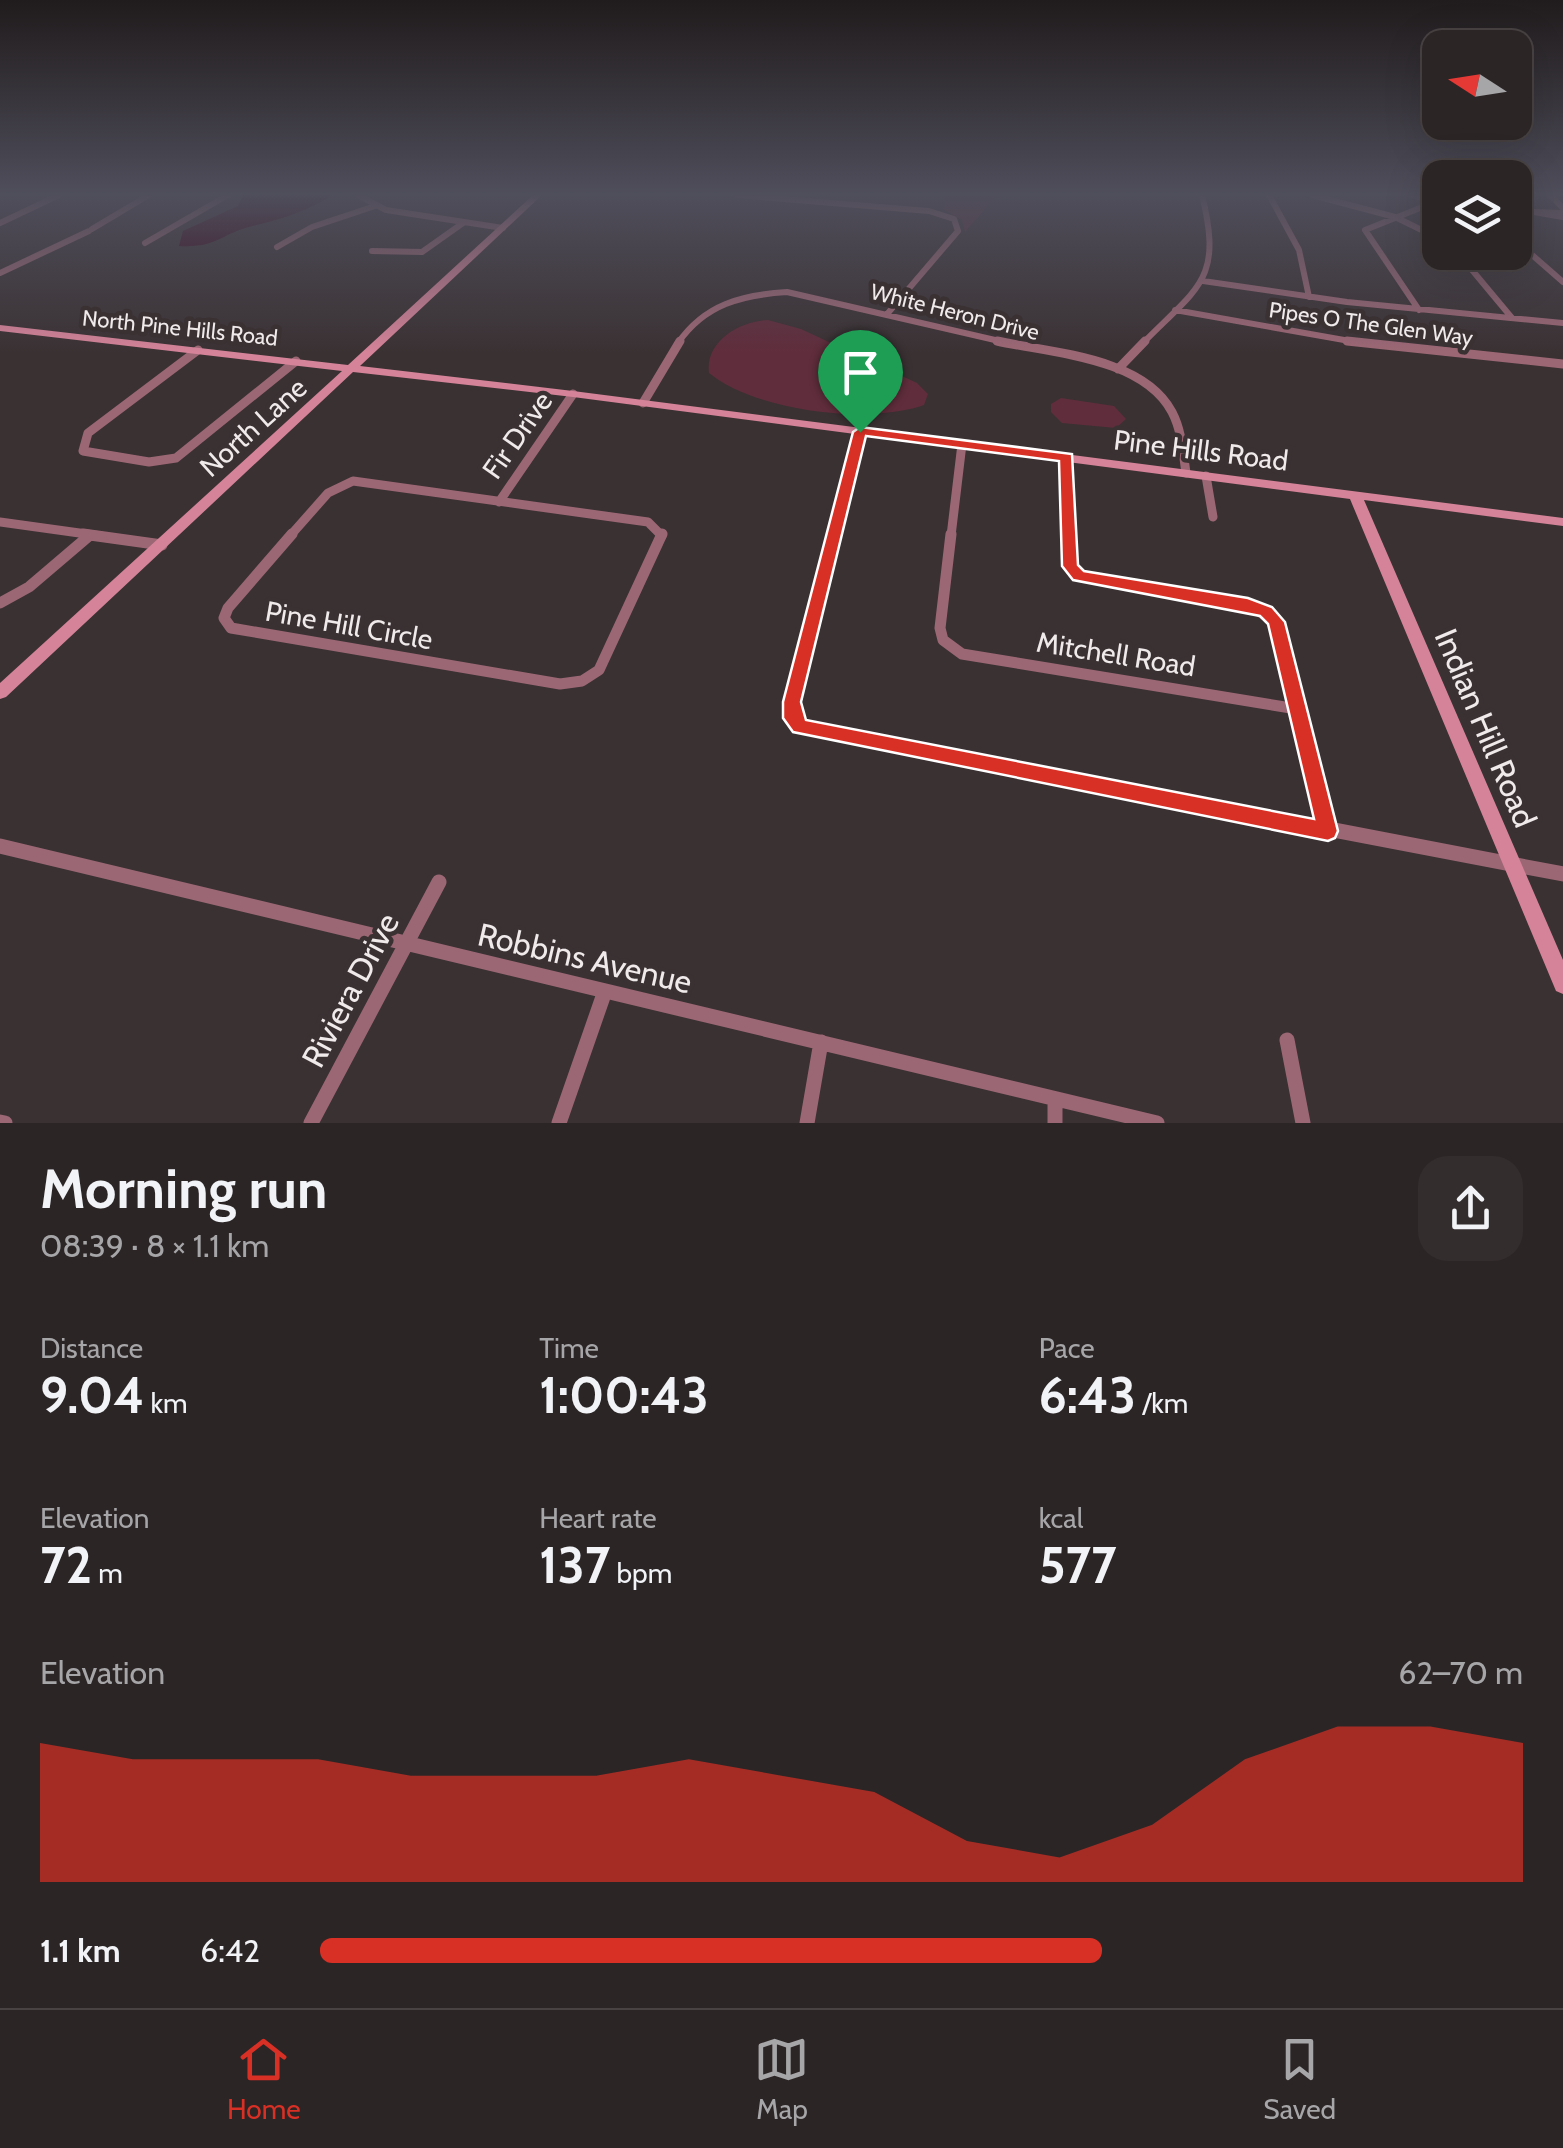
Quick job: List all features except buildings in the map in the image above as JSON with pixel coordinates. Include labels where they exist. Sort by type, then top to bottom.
[{"type":"main road","name":"North Lane","points":[[0,693],[483,247]]},
{"type":"main road","name":"North Pine Hills Road","points":[[0,328],[356,368]]},
{"type":"main road","name":"Pine Hills Road","points":[[356,368],[1563,522]]},
{"type":"main road","name":"Indian Hill Road","points":[[1354,495],[1563,984]]},
{"type":"street","points":[[0,272],[53,247]]},
{"type":"street","points":[[372,251],[422,252],[428,247]]},
{"type":"street","points":[[888,314],[943,247]]},
{"type":"street","points":[[1118,369],[1202,282],[1211,247]]},
{"type":"street","points":[[1297,247],[1309,297]]},
{"type":"street","points":[[1374,247],[1419,310]]},
{"type":"street","points":[[1532,255],[1563,282]]},
{"type":"street","points":[[1472,270],[1512,318]]},
{"type":"street","points":[[1202,282],[1419,310],[1563,323]]},
{"type":"street","name":"White Heron Drive","points":[[643,403],[689,324],[720,301],[786,292],[1118,369],[1149,385],[1169,402],[1178,421],[1186,473]]},
{"type":"street","name":"Pipes O The Glen Way","points":[[1175,310],[1376,346],[1563,364]]},
{"type":"street","points":[[198,350],[88,433],[82,443],[84,450],[91,456],[149,462],[176,458],[296,361]]},
{"type":"street","name":"Fir Drive","points":[[498,502],[574,394]]},
{"type":"street","points":[[860,432],[792,702],[792,718],[810,732],[1563,874]]},
{"type":"street","name":"Mitchell Road","points":[[962,444],[940,628],[942,640],[962,654],[1297,709]]},
{"type":"street","points":[[1066,458],[1070,566],[1078,576],[1248,604],[1266,612],[1276,622],[1328,831]]},
{"type":"street","points":[[1206,476],[1214,517]]},
{"type":"street","name":"Pine Hill Circle","points":[[353,481],[498,502],[648,522],[662,532],[598,670],[582,680],[560,684],[231,628],[224,618],[228,608],[328,493],[341,485],[353,481]]},
{"type":"street","points":[[0,522],[162,544]]},
{"type":"street","points":[[0,603],[29,587],[90,534]]},
{"type":"street","name":"Robbins Avenue","points":[[0,846],[1157,1123]]},
{"type":"street","name":"Riviera Drive","points":[[311,1123],[438,882]]},
{"type":"street","points":[[559,1123],[605,991]]},
{"type":"street","points":[[1287,1040],[1303,1123]]},
{"type":"street","points":[[807,1123],[821,1042]]},
{"type":"street","points":[[1056,1098],[1056,1123]]},
{"type":"shaded area","points":[[768,320],[801,329],[917,383],[928,394],[924,405],[873,414],[813,411],[754,397],[709,373],[713,351],[726,335],[746,324]]},
{"type":"shaded area","points":[[1061,398],[1114,406],[1126,419],[1116,428],[1062,423],[1051,412],[1051,404]]},
{"type":"route","points":[[860,432],[1066,458],[1070,566],[1078,576],[1248,604],[1266,612],[1276,622],[1328,831],[800,727],[792,718],[792,702],[860,432]]}]
